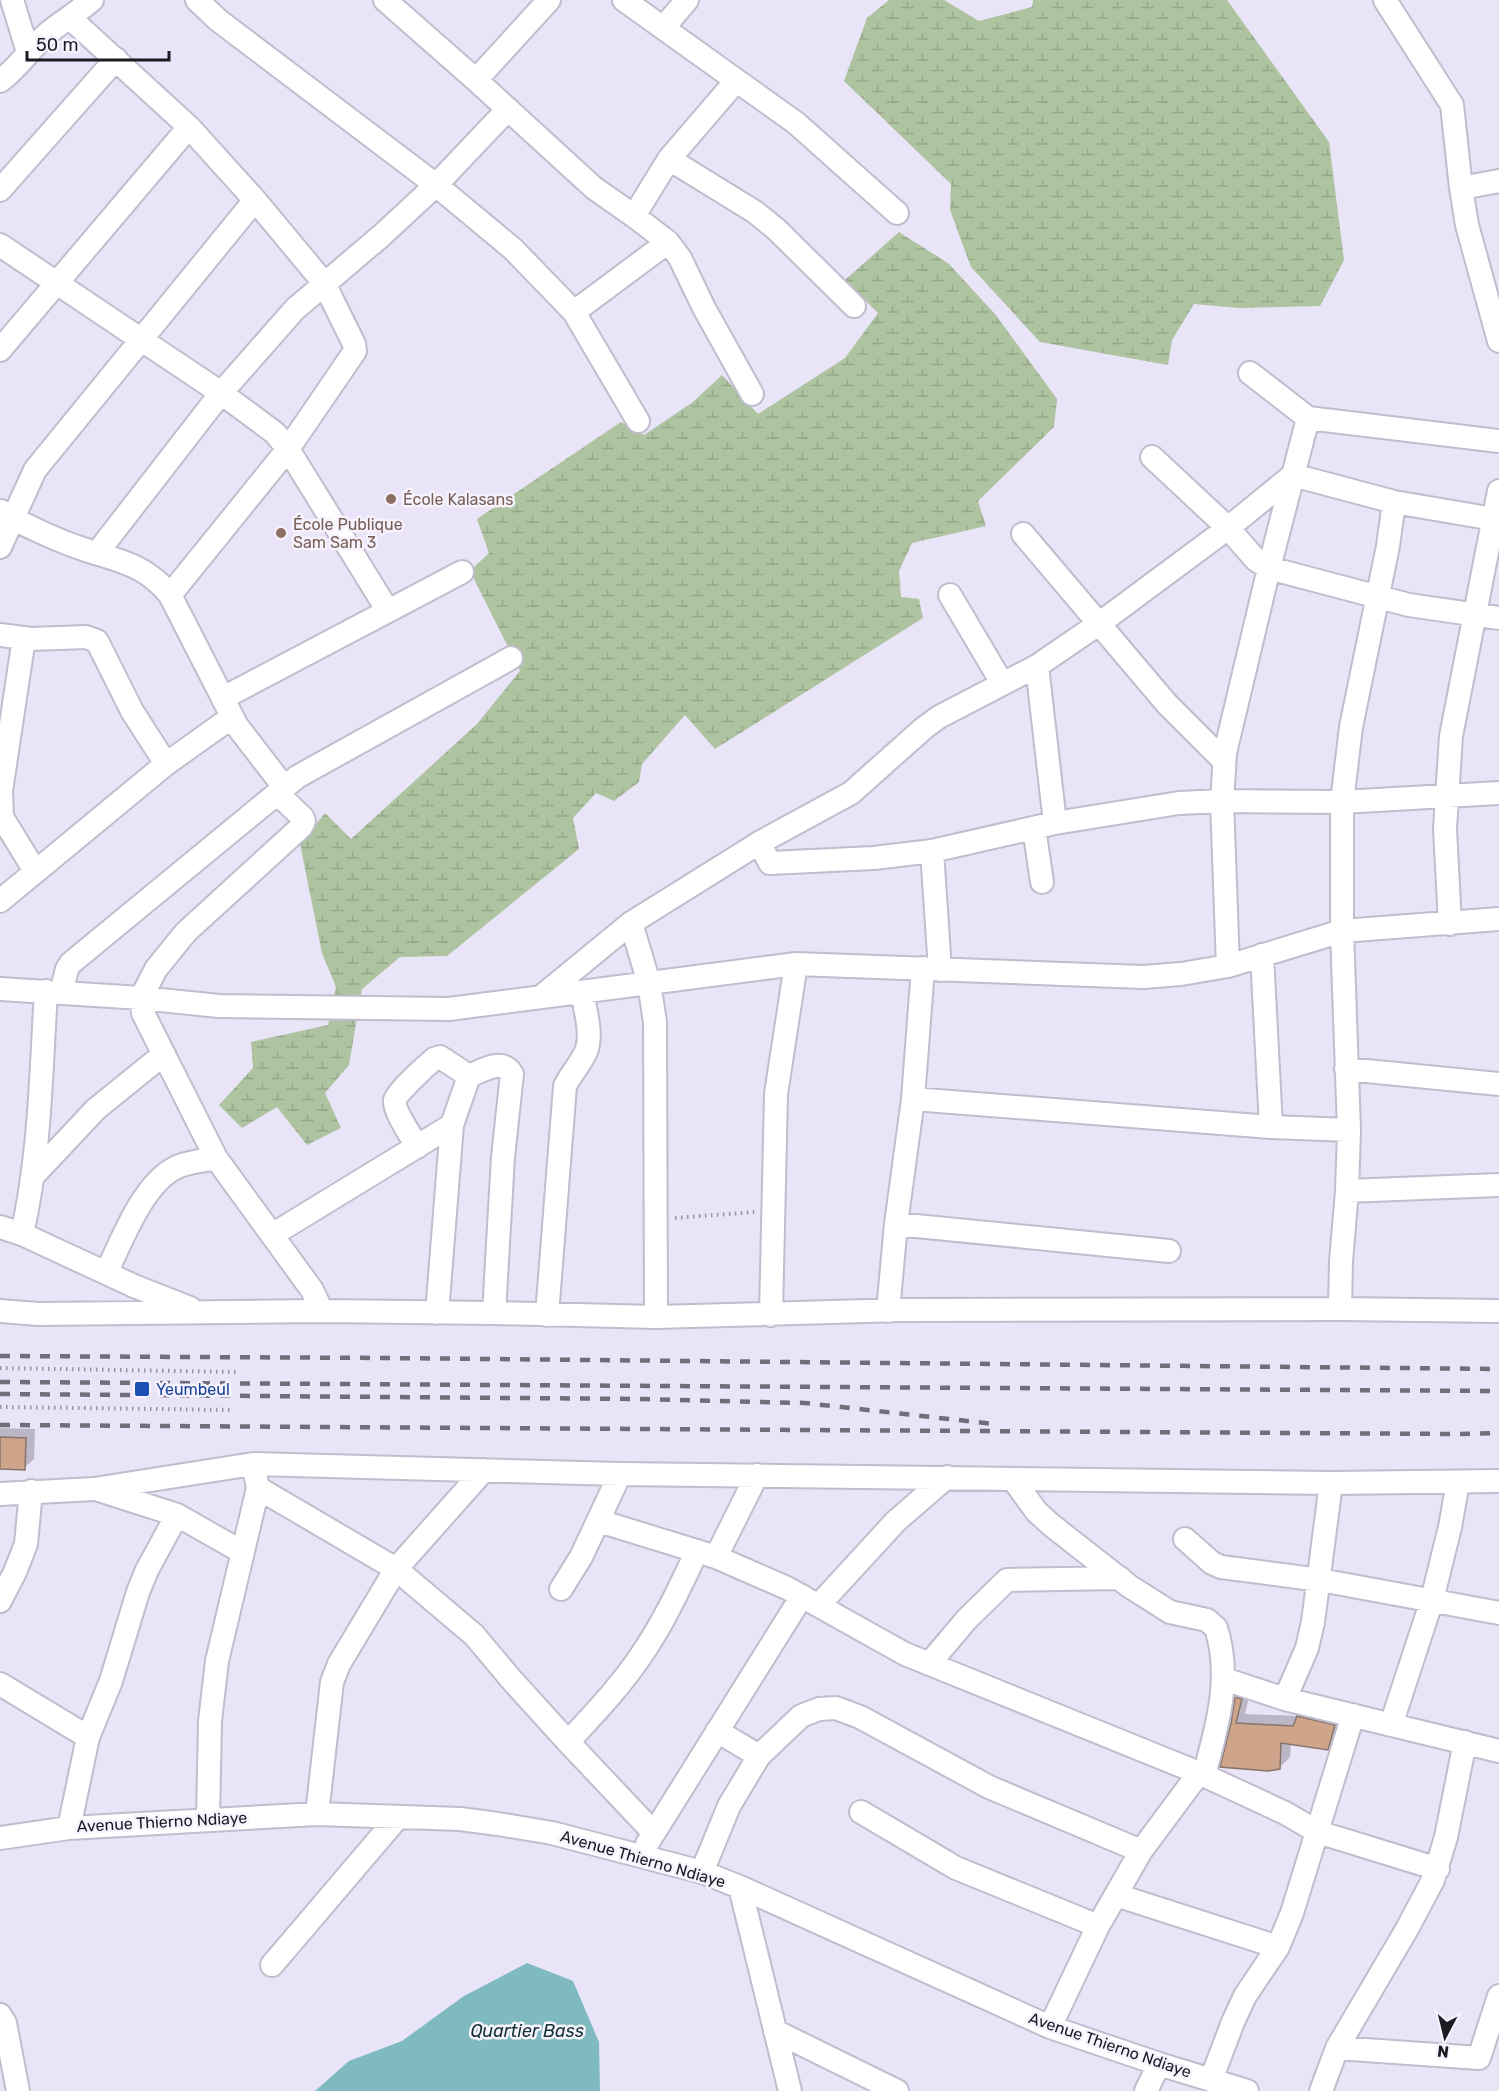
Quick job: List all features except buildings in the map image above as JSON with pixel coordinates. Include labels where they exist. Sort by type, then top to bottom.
[{"type":"street","points":[[12,0],[28,52]]},
{"type":"street","points":[[0,81],[18,66],[28,52],[48,33],[92,0]]},
{"type":"street","points":[[197,0],[218,20],[436,185],[513,249],[574,312],[638,421]]},
{"type":"street","points":[[385,0],[594,188],[668,242],[680,258],[704,308],[752,394]]},
{"type":"street","points":[[476,80],[549,0]]},
{"type":"street","points":[[624,0],[796,123],[897,213]]},
{"type":"street","points":[[663,28],[687,0]]},
{"type":"street","points":[[1385,0],[1452,105],[1467,225],[1499,341]]},
{"type":"street","points":[[70,18],[189,127],[255,200],[324,283],[354,344],[355,351],[288,449],[170,595]]},
{"type":"street","points":[[0,190],[38,144],[116,59]]},
{"type":"street","points":[[634,216],[669,159],[736,81]]},
{"type":"street","points":[[98,553],[221,393],[295,309],[381,236],[436,185],[508,109]]},
{"type":"street","points":[[0,350],[189,127]]},
{"type":"street","points":[[669,159],[755,212],[776,229],[854,306]]},
{"type":"street","points":[[1461,188],[1499,181]]},
{"type":"street","points":[[0,546],[6,515],[35,470],[255,200]]},
{"type":"street","points":[[574,312],[668,242]]},
{"type":"street","points":[[0,245],[221,393],[274,433],[288,449],[388,611]]},
{"type":"street","points":[[1250,373],[1308,418],[1499,441]]},
{"type":"street","points":[[1228,966],[1222,801],[1226,743],[1308,418]]},
{"type":"street","points":[[1152,458],[1228,528],[1256,560],[1269,568],[1426,609],[1499,618]]},
{"type":"street","points":[[1293,475],[1394,502],[1497,520]]},
{"type":"street","points":[[542,996],[631,923],[759,843],[851,793],[939,717],[1037,666],[1100,623],[1228,528],[1293,475]]},
{"type":"street","points":[[1450,924],[1445,854],[1446,797],[1451,736],[1497,520],[1499,490]]},
{"type":"street","points":[[1340,1309],[1349,1130],[1342,931],[1342,802],[1351,727],[1388,546],[1394,502]]},
{"type":"street","points":[[6,515],[85,550],[128,562],[149,573],[160,582],[170,595],[237,726],[280,790],[303,818],[301,827],[186,932],[156,969],[141,998],[143,1013],[216,1158],[312,1290],[322,1311]]},
{"type":"street","points":[[1023,534],[1167,704],[1224,761]]},
{"type":"street","points":[[0,901],[166,764],[227,707],[388,611],[462,572]]},
{"type":"street","points":[[950,595],[1002,684]]},
{"type":"street","points":[[0,635],[24,638],[86,637],[97,641],[132,711],[166,764]]},
{"type":"street","points":[[24,638],[0,808],[2,817],[35,871]]},
{"type":"street","points":[[22,1234],[33,1176],[53,992],[71,963],[297,777],[510,658]]},
{"type":"street","points":[[1037,666],[1045,826],[1042,882]]},
{"type":"street","points":[[759,843],[767,861],[773,864],[874,858],[932,851],[1045,826],[1179,803],[1342,802],[1499,794]]},
{"type":"street","points":[[888,1311],[896,1224],[931,969],[932,851]]},
{"type":"street","points":[[0,989],[141,998],[219,1006],[449,1009],[796,964],[1143,977],[1181,974],[1228,966],[1342,931],[1499,919]]},
{"type":"street","points":[[631,923],[649,983],[655,1022],[656,1317]]},
{"type":"street","points":[[1262,955],[1271,1127]]},
{"type":"street","points":[[771,1315],[776,1094],[796,964]]},
{"type":"street","points":[[547,1315],[565,1086],[582,1059],[589,1038],[582,992]]},
{"type":"street","points":[[33,1176],[89,1116],[164,1054]]},
{"type":"street","points":[[417,1147],[397,1111],[395,1104],[397,1095],[434,1059],[440,1057],[469,1077]]},
{"type":"street","points":[[437,1313],[452,1125],[469,1077],[496,1066],[506,1067],[512,1074],[503,1157],[494,1313]]},
{"type":"street","points":[[1346,1069],[1499,1084]]},
{"type":"street","points":[[913,1099],[1271,1127],[1349,1130]]},
{"type":"street","points":[[272,1235],[452,1125]]},
{"type":"street","points":[[106,1273],[139,1206],[162,1177],[176,1167],[216,1158]]},
{"type":"street","points":[[1347,1191],[1499,1185]]},
{"type":"street","points":[[896,1224],[1168,1251]]},
{"type":"street","points":[[0,1227],[22,1234],[134,1286],[203,1313]]},
{"type":"street","points":[[0,1311],[38,1314],[322,1311],[656,1317],[888,1311],[1340,1309],[1499,1311]]},
{"type":"street","points":[[208,1819],[210,1721],[213,1692],[217,1661],[258,1488],[253,1464]]},
{"type":"street","points":[[0,1494],[94,1489],[253,1464],[620,1474],[1331,1483],[1499,1481]]},
{"type":"street","points":[[317,1814],[332,1682],[339,1664],[396,1569],[483,1470]]},
{"type":"street","points":[[561,1589],[581,1557],[620,1474]]},
{"type":"street","points":[[568,1742],[622,1682],[641,1656],[757,1475]]},
{"type":"street","points":[[641,1856],[653,1832],[717,1731],[810,1601],[896,1521],[947,1478]]},
{"type":"street","points":[[1013,1479],[1036,1511],[1050,1524],[1150,1600],[1170,1612],[1213,1623],[1218,1635],[1224,1679],[1218,1721],[1202,1774],[1141,1851],[1098,1926],[1050,2027]]},
{"type":"street","points":[[1391,1725],[1432,1600],[1450,1527],[1458,1482]]},
{"type":"street","points":[[1285,1699],[1307,1648],[1320,1580],[1331,1483]]},
{"type":"street","points":[[258,1488],[396,1569],[474,1635],[568,1742],[653,1832]]},
{"type":"street","points":[[94,1489],[177,1515],[242,1552]]},
{"type":"street","points":[[0,1601],[26,1544],[31,1491]]},
{"type":"street","points":[[69,1828],[88,1737],[111,1681],[147,1570],[177,1515]]},
{"type":"street","points":[[599,1521],[707,1554],[810,1601],[905,1654],[1202,1774],[1285,1813],[1318,1832],[1438,1869]]},
{"type":"street","points":[[1185,1539],[1212,1563],[1221,1567],[1320,1580],[1499,1613]]},
{"type":"street","points":[[929,1664],[967,1619],[1007,1580],[1120,1578]]},
{"type":"street","points":[[1224,1679],[1285,1699],[1499,1751]]},
{"type":"street","points":[[0,1684],[88,1737]]},
{"type":"street","points":[[702,1872],[729,1806],[759,1756],[801,1716],[819,1708],[837,1708],[860,1717],[988,1787],[1141,1851]]},
{"type":"street","points":[[1211,2080],[1245,1996],[1278,1947],[1296,1904],[1353,1715]]},
{"type":"street","points":[[717,1731],[759,1756]]},
{"type":"street","points":[[1321,2091],[1337,2048],[1407,1929],[1438,1869],[1465,1742]]},
{"type":"street","points":[[861,1812],[956,1868],[1098,1926]]},
{"type":"street","name":"Avenue Thierno Ndiaye","points":[[0,1838],[69,1828],[317,1814],[498,1824],[552,1833],[702,1872],[1050,2027],[1247,2091]]},
{"type":"street","points":[[272,1965],[398,1817]]},
{"type":"street","points":[[740,1887],[790,2091]]},
{"type":"street","points":[[1116,1895],[1278,1947]]},
{"type":"street","points":[[1337,2048],[1489,2059],[1499,1996]]},
{"type":"street","points":[[0,2015],[5,2023],[18,2091]]},
{"type":"street","points":[[776,2031],[897,2091]]},
{"type":"street","points":[[1146,2091],[1159,2064]]},
{"type":"path","points":[[656,1220],[773,1210]]},
{"type":"path","points":[[0,1368],[237,1371]]},
{"type":"path","points":[[0,1407],[232,1410]]},
{"type":"green space","points":[[889,0],[944,0],[979,21],[1032,7],[1033,0],[1227,0],[1329,142],[1344,260],[1320,306],[1239,308],[1194,304],[1172,340],[1168,365],[1040,342],[971,267],[950,210],[951,184],[844,81],[867,18]]},
{"type":"green space","points":[[899,232],[949,264],[995,314],[1057,399],[1054,427],[978,501],[986,526],[912,543],[899,571],[901,597],[919,599],[923,618],[715,749],[685,715],[642,764],[639,782],[614,801],[596,793],[573,818],[579,849],[447,956],[400,957],[362,989],[349,1065],[325,1093],[341,1128],[307,1145],[277,1107],[242,1128],[219,1105],[253,1068],[251,1042],[328,1025],[336,987],[322,953],[300,844],[325,813],[351,839],[477,724],[520,671],[470,571],[489,553],[477,519],[621,422],[644,435],[693,402],[722,375],[758,414],[845,358],[878,313],[845,280]]},
{"type":"water","name":"Quartier Bass","points":[[527,1963],[573,1981],[599,2042],[600,2091],[315,2091],[349,2061],[402,2041],[464,1996]]},
{"type":"railway","points":[[0,1356],[1499,1369]]},
{"type":"railway","points":[[0,1382],[1499,1391]]},
{"type":"railway","points":[[0,1394],[644,1399],[805,1403],[994,1424]]},
{"type":"railway","points":[[0,1425],[1499,1433]]},
{"type":"place","name":"École Kalasans","points":[[391,499]]},
{"type":"place","name":"École Publique Sam Sam 3","points":[[281,533]]},
{"type":"place","name":"Yeumbeul","points":[[142,1389]]}]
